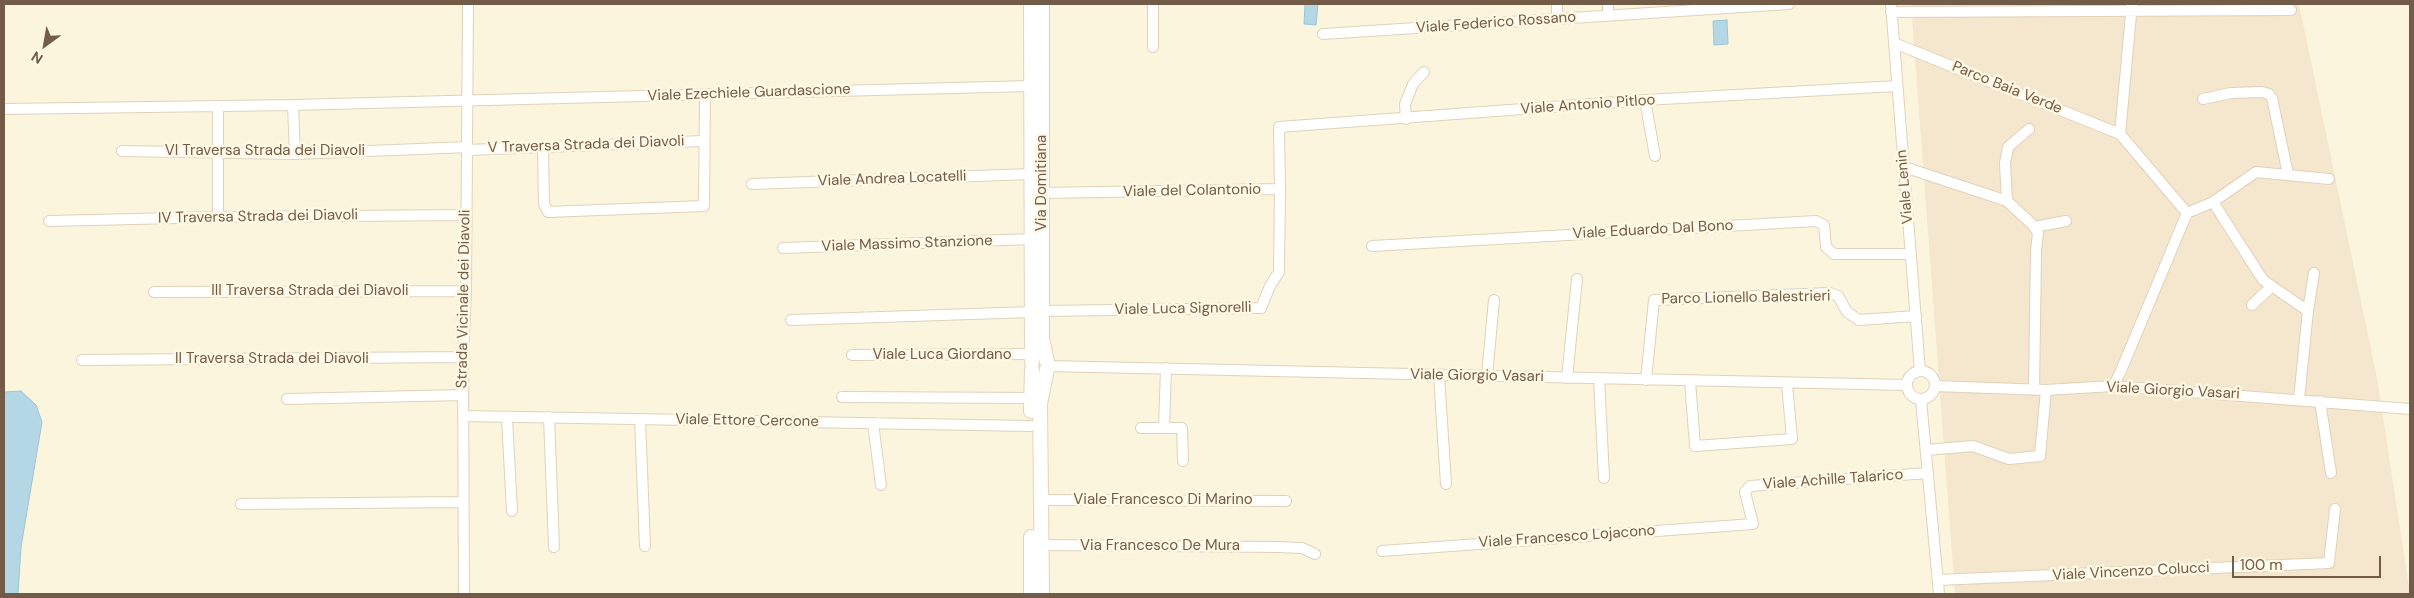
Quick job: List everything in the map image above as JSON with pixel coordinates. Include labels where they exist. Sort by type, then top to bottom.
[{"type":"main road","name":"Via Domitiana","points":[[1031,4],[1032,239],[1037,312],[1047,366],[1040,404],[1042,594]]},
{"type":"main road","name":"Via Domitiana","points":[[1031,594],[1032,362],[1037,312],[1042,193],[1042,4]]},
{"type":"main road","points":[[1032,362],[1038,358],[1047,366]]},
{"type":"street","name":"Strada Vicinale dei Diavoli","points":[[464,594],[462,357],[466,291],[468,4]]},
{"type":"street","points":[[1153,4],[1153,47]]},
{"type":"street","points":[[1557,4],[1557,19]]},
{"type":"street","points":[[1608,4],[1608,16]]},
{"type":"street","name":"Viale Federico Rossano","points":[[1323,34],[1789,4]]},
{"type":"street","points":[[2120,134],[2132,7]]},
{"type":"street","points":[[1891,8],[2229,7],[2291,10]]},
{"type":"street","name":"Viale Lenin","points":[[1891,8],[1920,371]]},
{"type":"street","name":"Parco Baia Verde","points":[[1894,43],[2120,134],[2187,213]]},
{"type":"street","points":[[1406,119],[1405,104],[1413,84],[1424,72]]},
{"type":"street","name":"Viale Ezechiele Guardascione","points":[[4,109],[218,106],[1031,86]]},
{"type":"street","name":"Viale Antonio Pitloo","points":[[1279,127],[1645,100],[1897,86]]},
{"type":"street","points":[[2203,99],[2231,93],[2269,94],[2272,98],[2288,174]]},
{"type":"street","points":[[543,148],[544,204],[548,212],[704,206],[705,94]]},
{"type":"street","points":[[1645,100],[1655,156]]},
{"type":"street","points":[[293,104],[295,154]]},
{"type":"street","points":[[218,106],[218,217]]},
{"type":"street","name":"Viale del Colantonio","points":[[1042,193],[1280,189],[1279,127]]},
{"type":"street","points":[[2007,201],[2005,163],[2008,147],[2029,129]]},
{"type":"street","name":"V Traversa Strada dei Diavoli","points":[[468,148],[543,148],[704,141]]},
{"type":"street","name":"VI Traversa Strada dei Diavoli","points":[[122,151],[295,154],[468,148]]},
{"type":"street","points":[[1904,167],[2007,201],[2038,233],[2036,251],[2034,390]]},
{"type":"street","points":[[2113,386],[2187,213],[2213,202],[2256,172],[2328,179]]},
{"type":"street","name":"Viale Andrea Locatelli","points":[[752,184],[1031,174]]},
{"type":"street","name":"Viale Luca Signorelli","points":[[1037,312],[1261,308],[1270,286],[1279,272],[1280,189]]},
{"type":"street","points":[[2213,202],[2262,280],[2308,311]]},
{"type":"street","name":"IV Traversa Strada dei Diavoli","points":[[49,221],[218,217],[466,215]]},
{"type":"street","name":"Viale Eduardo Dal Bono","points":[[1372,246],[1816,221],[1824,226],[1826,247],[1834,254],[1910,254]]},
{"type":"street","points":[[2034,227],[2066,221]]},
{"type":"street","name":"Viale Massimo Stanzione","points":[[783,248],[1032,239]]},
{"type":"street","points":[[2299,399],[2314,273]]},
{"type":"street","points":[[1567,378],[1577,279]]},
{"type":"street","points":[[2252,305],[2271,287]]},
{"type":"street","name":"III Traversa Strada dei Diavoli","points":[[154,292],[466,291]]},
{"type":"street","name":"Parco Lionello Balestrieri","points":[[1646,380],[1654,300],[1830,293],[1838,296],[1847,312],[1859,320],[1916,316]]},
{"type":"street","points":[[1487,376],[1494,300]]},
{"type":"street","points":[[790,320],[1037,312]]},
{"type":"street","name":"Viale Luca Giordano","points":[[852,356],[1032,362]]},
{"type":"street","name":"II Traversa Strada dei Diavoli","points":[[82,360],[462,357]]},
{"type":"street","name":"Viale Giorgio Vasari","points":[[1047,366],[1906,386]]},
{"type":"street","points":[[1164,428],[1166,368]]},
{"type":"street","points":[[1920,371],[1932,376],[1935,386],[1931,396],[1921,400],[1912,397],[1906,386],[1909,376],[1920,371]]},
{"type":"street","points":[[1439,375],[1446,484]]},
{"type":"street","points":[[1600,378],[1604,478]]},
{"type":"street","points":[[1690,381],[1695,446],[1792,440],[1787,384]]},
{"type":"street","name":"Viale Giorgio Vasari","points":[[1935,386],[2034,390],[2113,386],[2410,409]]},
{"type":"street","points":[[1926,450],[1973,446],[2009,459],[2040,456],[2046,390]]},
{"type":"street","points":[[287,399],[463,395]]},
{"type":"street","points":[[842,397],[1032,398]]},
{"type":"street","points":[[1921,400],[1939,594]]},
{"type":"street","points":[[2320,401],[2331,473]]},
{"type":"street","name":"Viale Ettore Cercone","points":[[463,416],[1031,426]]},
{"type":"street","points":[[549,417],[554,547]]},
{"type":"street","points":[[507,418],[512,511]]},
{"type":"street","points":[[640,419],[645,546]]},
{"type":"street","points":[[873,423],[881,485]]},
{"type":"street","points":[[1141,428],[1182,428],[1183,460]]},
{"type":"street","name":"Viale Achille Talarico","points":[[1753,524],[1746,492],[1750,486],[1928,473]]},
{"type":"street","name":"Viale Francesco Di Marino","points":[[1040,500],[1286,501]]},
{"type":"street","points":[[241,504],[463,502]]},
{"type":"street","name":"Viale Vincenzo Colucci","points":[[1938,580],[2329,563],[2332,551],[2335,509]]},
{"type":"street","name":"Viale Francesco Lojacono","points":[[1382,551],[1753,524]]},
{"type":"street","name":"Via Francesco De Mura","points":[[1041,545],[1279,547],[1302,548],[1315,554]]},
{"type":"shaded area","points":[[1911,4],[2299,4],[2377,378],[2410,594],[1955,594]]},
{"type":"water","points":[[1305,4],[1318,4],[1316,25],[1304,24]]},
{"type":"water","points":[[1727,20],[1728,44],[1714,45],[1713,21]]},
{"type":"water","points":[[21,391],[36,405],[42,422],[21,547],[18,594],[4,594],[4,392]]}]
